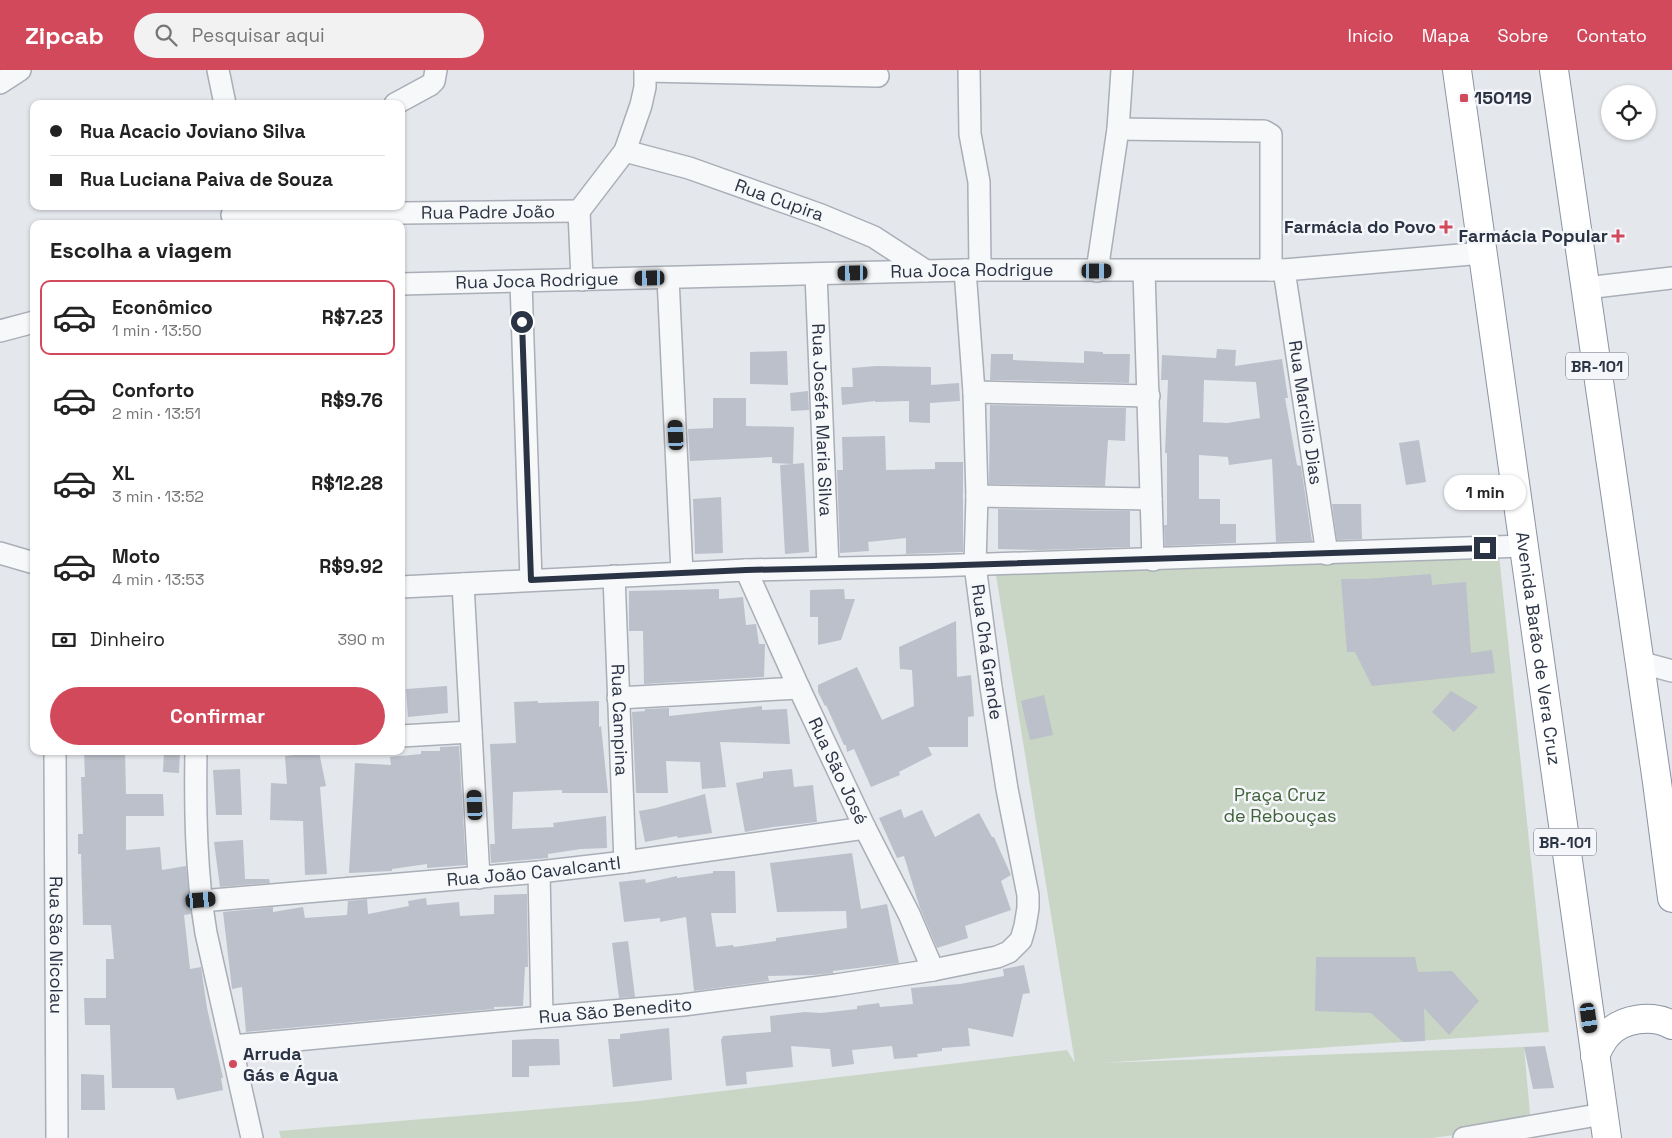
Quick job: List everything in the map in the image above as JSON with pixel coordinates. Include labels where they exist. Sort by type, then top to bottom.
[{"type":"highway","name":"Avenida Barão de Vera Cruz","points":[[1457,70],[1605,1126]]},
{"type":"highway","name":"BR-101","points":[[1554,70],[1672,898]]},
{"type":"highway","points":[[1594,1056],[1607,1035],[1618,1026],[1644,1018],[1672,1025]]},
{"type":"street","points":[[0,83],[20,70]]},
{"type":"street","points":[[218,70],[224,100]]},
{"type":"street","points":[[403,100],[430,85],[434,81],[436,70]]},
{"type":"street","points":[[645,70],[878,76]]},
{"type":"street","name":"Rua Padre João","points":[[232,215],[386,210],[579,211],[625,151],[641,105],[645,87],[645,70]]},
{"type":"street","name":"Rua Chá Grande","points":[[969,70],[970,134],[979,182],[973,270],[977,496],[975,565],[1006,780],[1028,895],[1027,917],[1021,940],[1009,952],[997,957]]},
{"type":"street","points":[[1097,271],[1118,130],[1122,70]]},
{"type":"street","name":"Rua Marcilio Dias","points":[[1118,130],[1257,131],[1268,132],[1271,135],[1277,270],[1327,554]]},
{"type":"street","name":"Rua Cupira","points":[[625,151],[689,168],[821,214],[874,237],[926,271]]},
{"type":"street","points":[[579,211],[582,280]]},
{"type":"street","name":"Rua Joca Rodrigue","points":[[405,284],[973,270],[1277,270],[1483,253]]},
{"type":"street","points":[[1144,271],[1153,560]]},
{"type":"street","name":"Rua Joséfa Maria Silva","points":[[816,274],[828,568]]},
{"type":"street","points":[[668,278],[682,573]]},
{"type":"street","points":[[1586,288],[1672,278]]},
{"type":"street","points":[[521,282],[531,580]]},
{"type":"street","points":[[0,331],[30,323]]},
{"type":"street","points":[[974,392],[1149,396]]},
{"type":"street","points":[[977,496],[1151,498]]},
{"type":"street","points":[[405,586],[746,570],[1153,560],[1524,546]]},
{"type":"street","points":[[0,553],[30,562]]},
{"type":"street","name":"Rua São José","points":[[746,570],[865,828],[909,914],[933,970]]},
{"type":"street","name":"Rua Campina","points":[[614,576],[625,862]]},
{"type":"street","points":[[463,584],[479,878]]},
{"type":"street","points":[[1639,662],[1672,672]]},
{"type":"street","points":[[618,698],[799,688]]},
{"type":"street","points":[[405,736],[471,732]]},
{"type":"street","name":"Rua São Nicolau","points":[[55,755],[57,1138]]},
{"type":"street","points":[[196,755],[195,806],[201,900],[206,933],[252,1138]]},
{"type":"street","name":"Rua João CavalcantI","points":[[201,900],[539,872],[625,862],[865,828]]},
{"type":"street","points":[[539,872],[542,1017]]},
{"type":"street","name":"Rua São Benedito","points":[[232,1046],[683,1006],[933,970],[997,957]]},
{"type":"street","points":[[1464,1138],[1605,1126]]},
{"type":"green space","name":"Praça Cruz de Rebouças","points":[[1499,555],[1549,1032],[1102,1063],[1524,1047],[1531,1125],[1432,1138],[281,1138],[279,1131],[639,1101],[1067,1050],[1075,1063],[995,569]]},
{"type":"building","points":[[1217,349],[1236,350],[1235,366],[1282,359],[1288,398],[1285,398],[1297,465],[1301,466],[1312,541],[1276,542],[1272,459],[1229,465],[1228,457],[1199,455],[1199,499],[1220,499],[1220,524],[1236,524],[1236,543],[1165,546],[1164,525],[1167,525],[1167,453],[1165,453],[1168,380],[1161,380],[1162,355],[1216,358]],"holes":[[[1204,380],[1256,382],[1260,418],[1227,423],[1203,422]]]},
{"type":"building","points":[[787,351],[788,385],[750,384],[750,352]]},
{"type":"building","points":[[1084,351],[1103,352],[1103,354],[1130,354],[1129,383],[990,380],[991,354],[1013,354],[1013,360],[1084,363]]},
{"type":"building","points":[[877,366],[931,367],[931,385],[959,383],[960,401],[930,403],[930,423],[909,422],[909,401],[875,401],[842,405],[841,387],[853,387],[852,368]]},
{"type":"building","points":[[808,391],[809,410],[791,411],[790,393]]},
{"type":"building","points":[[713,398],[746,398],[746,426],[794,427],[793,464],[772,463],[772,457],[690,461],[688,429],[713,428]]},
{"type":"building","points":[[990,405],[1126,408],[1125,441],[1108,440],[1105,486],[989,484]]},
{"type":"building","points":[[885,436],[886,470],[935,469],[935,462],[963,462],[963,552],[906,554],[906,538],[868,542],[869,551],[840,553],[837,470],[843,470],[842,437]]},
{"type":"building","points":[[1419,440],[1426,482],[1406,485],[1399,443]]},
{"type":"building","points":[[804,463],[809,552],[785,554],[780,465]]},
{"type":"building","points":[[721,497],[723,553],[695,554],[693,499]]},
{"type":"building","points":[[1332,504],[1361,504],[1362,539],[1337,540]]},
{"type":"building","points":[[998,509],[1130,511],[1130,547],[1039,550],[998,549]]},
{"type":"building","points":[[1431,574],[1432,585],[1466,582],[1471,653],[1492,650],[1495,673],[1372,686],[1355,652],[1347,652],[1341,579]]},
{"type":"building","points":[[719,589],[719,599],[743,597],[746,625],[756,624],[759,644],[765,644],[764,677],[644,684],[643,631],[629,631],[629,591]]},
{"type":"building","points":[[844,589],[845,599],[855,599],[841,640],[818,645],[818,617],[810,617],[810,590]]},
{"type":"building","points":[[956,621],[957,677],[971,675],[974,716],[968,717],[968,747],[928,747],[932,755],[899,772],[900,775],[871,787],[854,749],[847,752],[846,745],[844,745],[818,692],[818,685],[857,667],[882,720],[914,706],[912,670],[900,669],[899,647]]},
{"type":"building","points":[[447,686],[448,713],[408,717],[406,689]]},
{"type":"building","points":[[1451,691],[1478,707],[1454,732],[1432,712]]},
{"type":"building","points":[[1044,695],[1053,735],[1030,740],[1021,701]]},
{"type":"building","points":[[538,701],[538,703],[599,701],[599,727],[601,726],[608,793],[562,793],[562,790],[513,792],[512,829],[554,827],[553,823],[606,816],[607,848],[581,849],[548,854],[548,858],[491,863],[490,844],[495,844],[490,744],[516,743],[514,702]]},
{"type":"building","points":[[762,706],[762,710],[787,709],[790,744],[720,742],[726,787],[702,789],[700,762],[666,761],[668,793],[636,793],[632,712],[645,711],[645,709],[669,708],[669,716]]},
{"type":"building","points":[[459,746],[466,865],[427,868],[427,864],[392,869],[392,871],[349,873],[355,763],[391,765],[390,757],[421,754],[421,751],[440,751],[440,747]]},
{"type":"building","points":[[84,755],[125,755],[126,794],[163,794],[164,816],[126,816],[126,850],[160,847],[162,870],[186,866],[191,914],[184,915],[190,969],[201,967],[207,1008],[223,1078],[221,1078],[223,1090],[177,1100],[174,1088],[112,1088],[110,1025],[85,1025],[84,998],[106,998],[106,959],[114,959],[111,925],[83,925],[81,854],[78,854],[78,834],[83,834],[81,777],[85,777]]},
{"type":"building","points":[[164,755],[180,755],[179,773],[163,772]]},
{"type":"building","points":[[320,755],[326,786],[320,787],[327,874],[305,875],[303,821],[270,820],[271,783],[287,784],[285,756]]},
{"type":"building","points":[[240,769],[242,815],[216,815],[213,770]]},
{"type":"building","points":[[792,769],[794,787],[813,785],[817,822],[745,832],[736,783],[763,778],[763,772]]},
{"type":"building","points":[[705,794],[712,833],[678,838],[677,836],[645,842],[639,811]]},
{"type":"building","points":[[901,809],[904,818],[922,810],[935,837],[979,813],[992,837],[994,837],[1011,875],[1001,881],[1011,910],[965,926],[968,938],[937,948],[920,908],[904,856],[897,858],[879,818]]},
{"type":"building","points":[[243,840],[245,879],[269,879],[270,883],[220,887],[214,842]]},
{"type":"building","points":[[852,853],[861,909],[887,904],[899,963],[814,975],[768,976],[769,981],[694,991],[686,917],[660,922],[660,918],[624,922],[619,882],[645,879],[646,883],[677,876],[677,878],[713,873],[713,871],[735,871],[736,913],[711,913],[716,947],[733,945],[734,947],[776,941],[776,938],[847,928],[846,911],[777,912],[770,863]]},
{"type":"building","points":[[527,894],[528,967],[525,967],[523,1006],[494,1007],[494,1009],[246,1032],[242,987],[232,989],[223,912],[273,907],[273,912],[303,907],[305,918],[347,915],[348,901],[367,899],[368,914],[409,906],[408,901],[426,898],[427,905],[459,902],[460,916],[494,914],[494,895]]},
{"type":"building","points":[[628,941],[635,997],[619,998],[612,943]]},
{"type":"building","points":[[1316,957],[1415,957],[1418,972],[1452,971],[1479,1001],[1449,1035],[1424,1008],[1425,1041],[1403,1042],[1371,1013],[1315,1011]]},
{"type":"building","points":[[1024,965],[1030,993],[1023,994],[1013,1037],[968,1028],[970,1046],[942,1048],[942,1051],[917,1054],[918,1057],[894,1059],[892,1046],[852,1050],[854,1064],[832,1067],[830,1049],[791,1046],[793,1067],[746,1072],[747,1084],[726,1086],[721,1040],[723,1036],[771,1032],[770,1016],[857,1009],[857,1006],[879,1003],[880,1007],[913,1004],[911,988],[960,984],[1004,976],[1003,969]]},
{"type":"building","points":[[669,1028],[672,1080],[613,1087],[608,1039],[620,1039],[620,1034]]},
{"type":"building","points":[[559,1039],[560,1065],[529,1066],[529,1077],[512,1077],[512,1040]]},
{"type":"building","points":[[1545,1046],[1554,1088],[1533,1089],[1524,1047]]},
{"type":"building","points":[[81,1074],[104,1075],[105,1110],[81,1110]]},
{"type":"place","name":"150119","points":[[1464,98]]},
{"type":"place","name":"Farmácia do Povo","points":[[1446,227]]},
{"type":"place","name":"Farmácia Popular","points":[[1618,236]]},
{"type":"place","name":"Arruda Gás e Água","points":[[233,1064]]},
{"type":"route","points":[[522,322],[531,580],[746,570],[975,565],[1485,548]]}]
